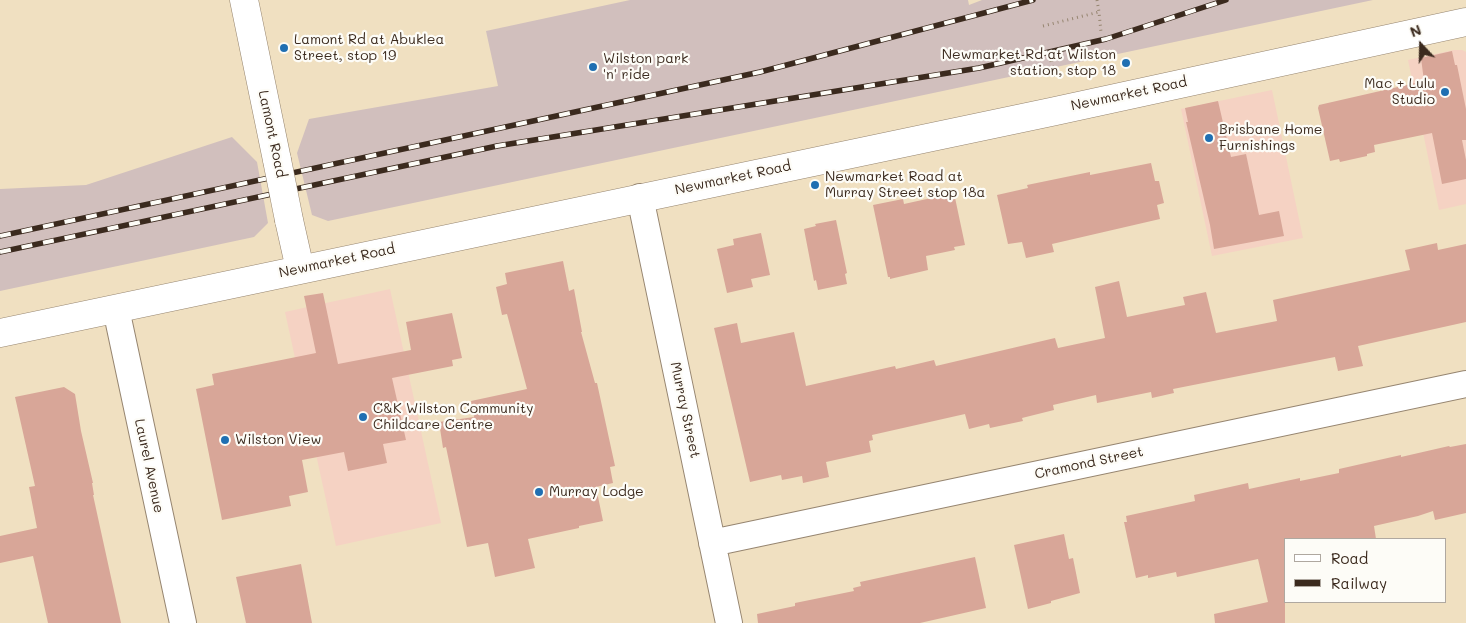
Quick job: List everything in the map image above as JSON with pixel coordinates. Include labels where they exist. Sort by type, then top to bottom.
[{"type":"main road","name":"Lamont Road","points":[[244,0],[300,269]]},
{"type":"main road","name":"Newmarket Road","points":[[0,334],[640,197],[1051,112],[1466,22]]},
{"type":"street","name":"Murray Street","points":[[640,197],[730,623]]},
{"type":"street","name":"Laurel Avenue","points":[[116,309],[182,623]]},
{"type":"street","name":"Cramond Street","points":[[712,543],[1466,384]]},
{"type":"path","points":[[1096,0],[1100,12],[1101,32]]},
{"type":"path","points":[[1043,26],[1100,12]]},
{"type":"path","points":[[1051,62],[1055,77]]},
{"type":"shaded area","points":[[630,0],[968,0],[969,5],[982,0],[1373,0],[328,221],[312,215],[297,153],[309,119],[498,86],[486,31]]},
{"type":"shaded area","points":[[1454,50],[1466,52],[1466,204],[1439,210],[1408,60]]},
{"type":"shaded area","points":[[1272,90],[1303,238],[1212,256],[1181,109]]},
{"type":"shaded area","points":[[232,137],[257,162],[268,223],[254,237],[0,291],[0,189],[86,185]]},
{"type":"shaded area","name":"C&K Wilston Community Childcare Centre","points":[[390,289],[441,523],[336,546],[285,312]]},
{"type":"building","points":[[1452,51],[1455,65],[1457,65],[1466,109],[1466,140],[1462,140],[1466,160],[1466,179],[1442,184],[1432,133],[1374,145],[1375,152],[1367,154],[1367,156],[1340,162],[1339,159],[1330,161],[1318,108],[1319,105],[1424,81],[1421,58]]},
{"type":"building","points":[[1218,101],[1231,157],[1246,154],[1259,215],[1279,211],[1284,236],[1214,249],[1186,122],[1188,122],[1185,108]]},
{"type":"building","points":[[1151,163],[1155,181],[1159,181],[1164,203],[1157,205],[1160,219],[1052,244],[1054,252],[1026,258],[1022,242],[1008,244],[997,195],[1028,188],[1027,185],[1090,172],[1090,175]]},
{"type":"building","points":[[954,193],[965,245],[954,247],[955,250],[926,256],[928,270],[890,279],[888,277],[873,205],[903,199],[904,204]]},
{"type":"building","points":[[836,220],[847,273],[845,274],[847,284],[818,290],[816,280],[814,281],[804,229],[816,226],[815,224]]},
{"type":"building","points":[[761,233],[770,275],[751,279],[753,287],[727,293],[717,249],[734,245],[733,239]]},
{"type":"building","points":[[1437,243],[1438,250],[1466,244],[1466,322],[1358,346],[1363,366],[1338,371],[1335,357],[1173,389],[1174,393],[1152,398],[1151,392],[1097,403],[1096,395],[1053,405],[1054,410],[1022,418],[1023,421],[990,428],[989,424],[969,429],[965,414],[872,435],[873,440],[869,441],[871,452],[826,462],[829,477],[803,483],[802,476],[782,480],[781,475],[750,482],[714,328],[737,323],[741,343],[794,332],[806,386],[895,366],[896,369],[934,360],[936,366],[1055,338],[1058,348],[1105,338],[1095,287],[1119,281],[1127,317],[1185,305],[1183,297],[1206,292],[1216,333],[1277,321],[1273,300],[1410,270],[1405,250]]},
{"type":"building","points":[[563,261],[569,291],[574,289],[581,332],[595,383],[597,383],[615,466],[610,467],[613,483],[596,487],[603,521],[528,539],[535,568],[495,577],[488,543],[467,547],[446,447],[443,448],[439,422],[474,417],[471,401],[527,389],[507,314],[502,315],[496,287],[507,284],[505,273]]},
{"type":"building","points":[[323,293],[338,364],[411,350],[406,322],[452,313],[462,358],[452,360],[453,366],[392,378],[406,440],[383,444],[387,463],[348,471],[344,452],[302,460],[308,492],[289,496],[291,506],[222,520],[196,389],[214,385],[212,374],[316,353],[304,296]]},
{"type":"building","points":[[64,387],[75,394],[93,483],[93,495],[121,623],[48,623],[33,556],[0,563],[0,536],[37,528],[29,487],[35,486],[15,397]]},
{"type":"building","points":[[1466,444],[1466,513],[1435,520],[1433,511],[1374,526],[1376,538],[1284,538],[1285,623],[1215,623],[1214,614],[1268,602],[1258,559],[1177,577],[1176,572],[1148,578],[1148,575],[1136,578],[1124,522],[1127,522],[1126,516],[1195,501],[1194,495],[1248,483],[1249,489],[1300,478],[1300,481],[1339,473],[1339,469],[1401,455],[1401,457]]},
{"type":"building","points":[[1064,534],[1069,559],[1073,558],[1080,593],[1028,609],[1014,545]]},
{"type":"building","points":[[975,557],[986,608],[920,623],[758,623],[757,614],[795,606],[795,603],[854,591],[853,588],[861,586],[860,582]]},
{"type":"building","points":[[301,564],[312,623],[246,623],[236,577]]},
{"type":"railway","points":[[0,236],[760,72],[1033,0]]},
{"type":"railway","points":[[0,252],[497,146],[979,68],[1106,39],[1226,0]]},
{"type":"place","name":"Lamont Rd at Abuklea Street, stop 19","points":[[284,48]]},
{"type":"place","name":"Newmarket Rd at Wilston station, stop 18","points":[[1126,63]]},
{"type":"place","name":"Wilston park 'n' ride","points":[[593,67]]},
{"type":"place","name":"Mac + Lulu Studio","points":[[1445,92]]},
{"type":"place","name":"Brisbane Home Furnishings","points":[[1209,138]]},
{"type":"place","name":"Newmarket Road at Murray Street stop 18a","points":[[815,185]]},
{"type":"place","name":"C&K Wilston Community Childcare Centre","points":[[363,417]]},
{"type":"place","name":"Wilston View","points":[[225,440]]},
{"type":"place","name":"Murray Lodge","points":[[539,492]]}]
